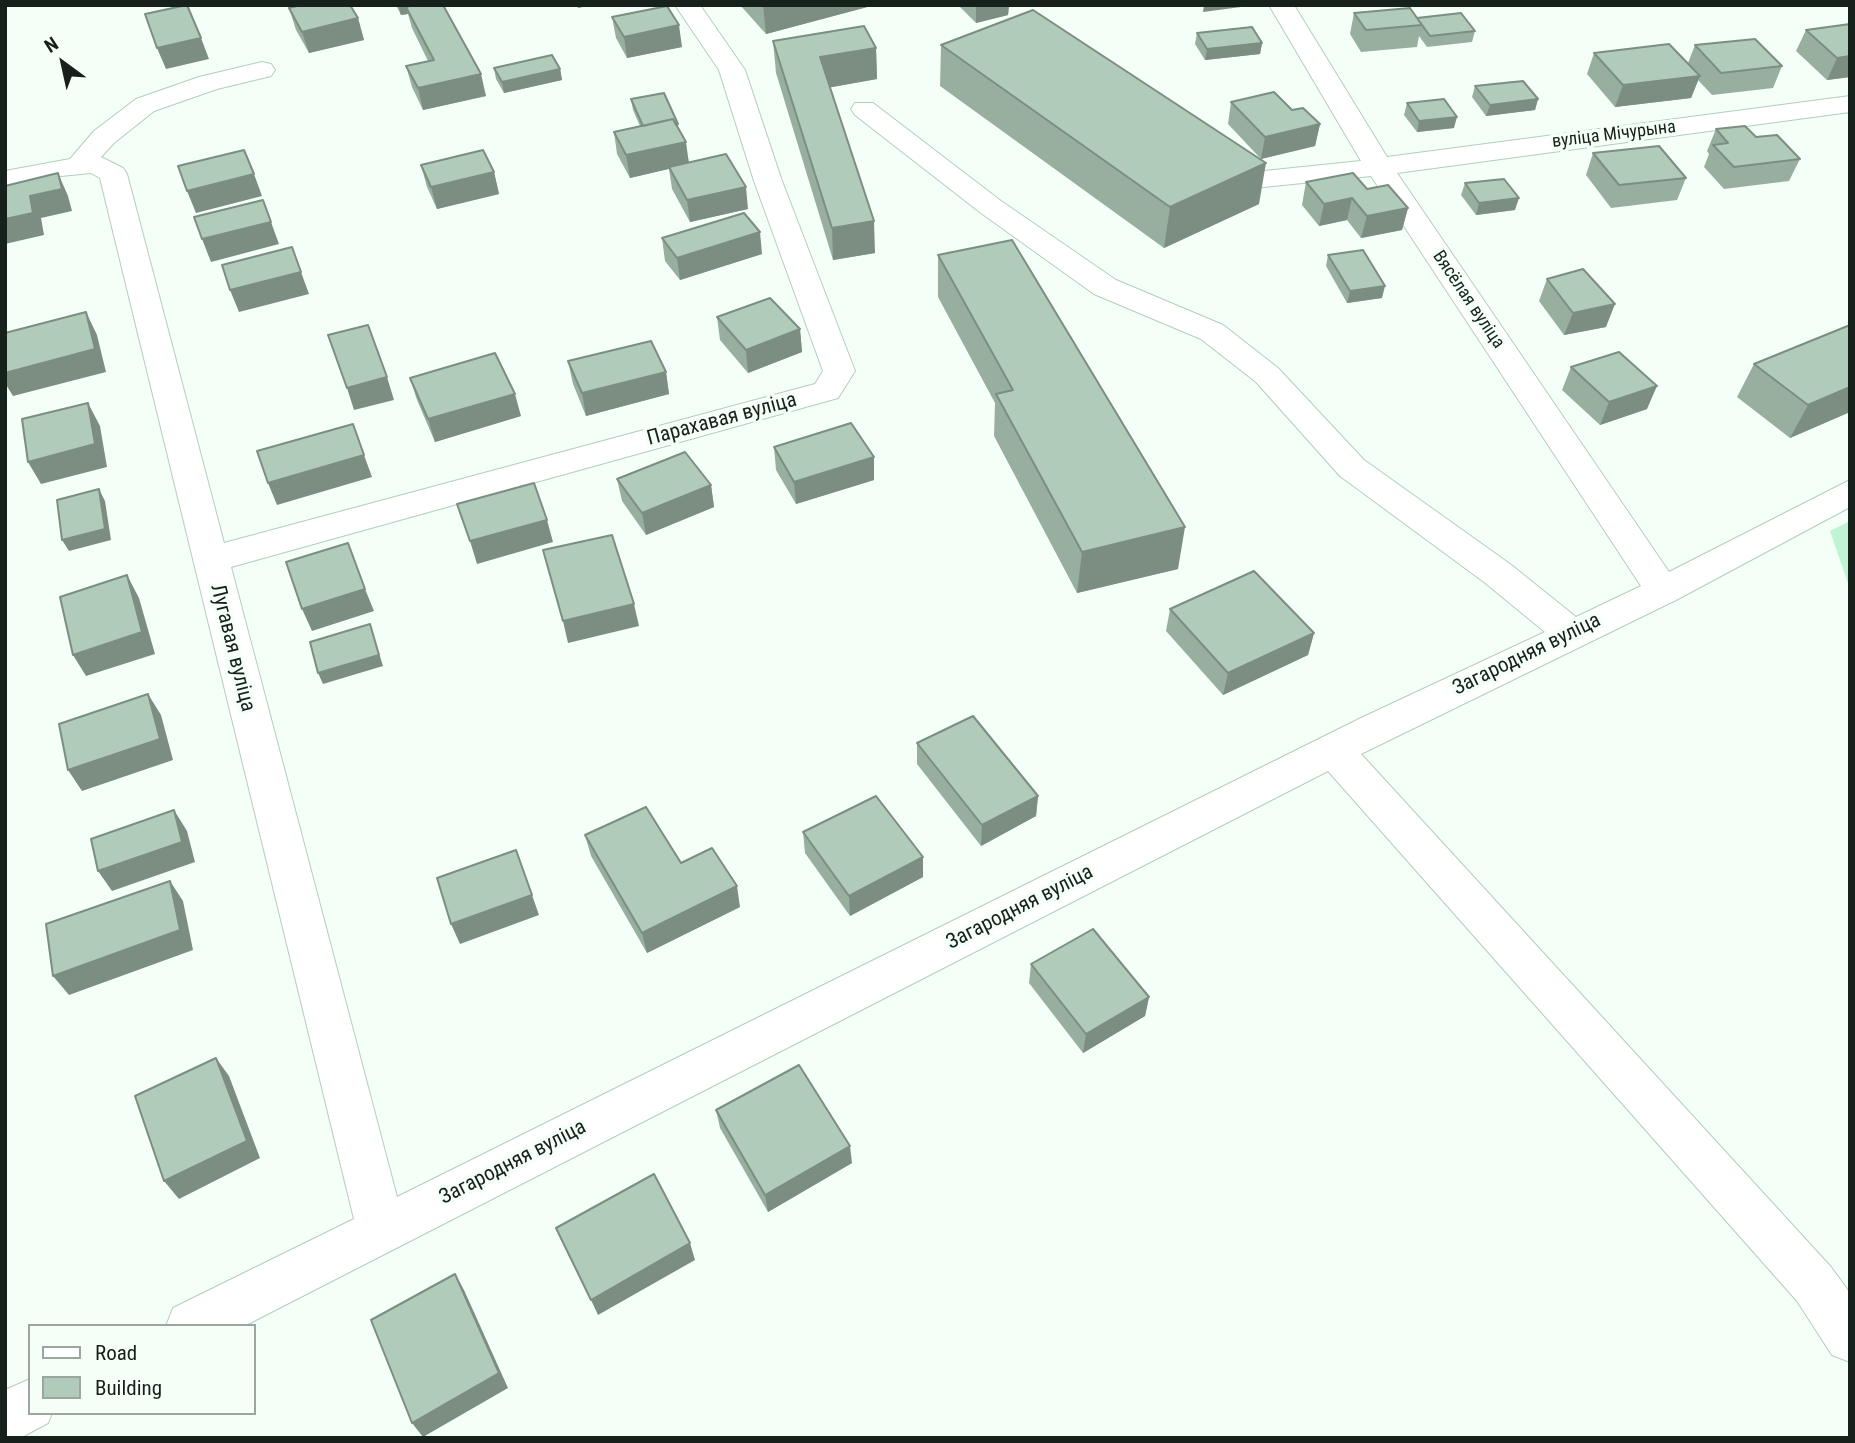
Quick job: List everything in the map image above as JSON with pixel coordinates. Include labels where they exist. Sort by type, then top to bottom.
[{"type":"street","name":"Парахавая вуліца","points":[[210,561],[827,391],[839,371],[832,346],[768,181],[732,70],[687,5]]},
{"type":"street","name":"Вясёлая вуліца","points":[[1281,5],[1378,165],[1663,591]]},
{"type":"street","points":[[78,166],[104,137],[145,105],[208,83],[262,70]]},
{"type":"street","name":"вуліца Мічурына","points":[[1189,143],[1232,175],[1254,180],[1309,176],[1850,104]]},
{"type":"street","points":[[864,109],[992,207],[1105,287],[1212,332],[1267,374],[1352,468],[1497,573],[1571,633]]},
{"type":"street","name":"Лугавая вуліца","points":[[5,180],[51,169],[96,164],[113,174],[381,1230]]},
{"type":"street","name":"Загародняя вуліца","points":[[195,1324],[1333,750],[1663,591],[1850,492]]},
{"type":"street","points":[[1333,750],[1814,1284],[1850,1336]]},
{"type":"street","points":[[5,1418],[28,1406]]},
{"type":"green space","points":[[1850,521],[1850,589],[1830,531]]},
{"type":"building","points":[[187,5],[201,38],[157,48],[145,14]]},
{"type":"building","points":[[301,5],[350,5],[358,18],[302,32],[289,8]]},
{"type":"building","points":[[443,5],[481,74],[418,88],[406,66],[434,60],[406,7]]},
{"type":"building","points":[[667,6],[679,25],[624,37],[612,17]]},
{"type":"building","points":[[1410,8],[1422,25],[1366,30],[1354,13]]},
{"type":"building","points":[[1033,10],[1266,163],[1170,207],[941,45]]},
{"type":"building","points":[[1461,13],[1475,31],[1430,36],[1417,18]]},
{"type":"building","points":[[1850,24],[1850,56],[1837,58],[1806,30]]},
{"type":"building","points":[[864,26],[876,48],[820,57],[874,221],[832,228],[773,41]]},
{"type":"building","points":[[1252,27],[1262,43],[1207,49],[1197,33]]},
{"type":"building","points":[[1755,39],[1782,66],[1721,73],[1695,45]]},
{"type":"building","points":[[1669,44],[1700,76],[1623,85],[1594,53]]},
{"type":"building","points":[[552,55],[560,69],[502,82],[494,68]]},
{"type":"building","points":[[1523,81],[1538,99],[1490,105],[1475,86]]},
{"type":"building","points":[[1274,92],[1292,110],[1303,108],[1320,124],[1265,137],[1231,102]]},
{"type":"building","points":[[664,93],[678,124],[676,125],[673,119],[643,126],[631,99]]},
{"type":"building","points":[[1444,99],[1457,117],[1419,121],[1407,103]]},
{"type":"building","points":[[673,119],[686,142],[626,155],[614,132]]},
{"type":"building","points":[[1745,126],[1756,137],[1777,135],[1800,159],[1734,167],[1713,145],[1728,143],[1716,129]]},
{"type":"building","points":[[1659,146],[1686,178],[1619,185],[1593,153]]},
{"type":"building","points":[[244,150],[254,174],[187,191],[178,166]]},
{"type":"building","points":[[483,150],[494,172],[431,187],[421,165]]},
{"type":"building","points":[[726,154],[746,187],[687,200],[669,167]]},
{"type":"building","points":[[58,173],[62,189],[30,196],[33,213],[5,219],[5,186]]},
{"type":"building","points":[[1353,173],[1367,189],[1388,185],[1408,208],[1367,216],[1352,198],[1324,204],[1306,182]]},
{"type":"building","points":[[1504,179],[1519,198],[1479,203],[1465,183]]},
{"type":"building","points":[[263,200],[271,222],[202,239],[194,217]]},
{"type":"building","points":[[744,213],[760,232],[677,258],[662,238]]},
{"type":"building","points":[[1012,240],[1185,527],[1082,552],[996,394],[1013,390],[938,255]]},
{"type":"building","points":[[292,247],[301,272],[230,290],[222,265]]},
{"type":"building","points":[[1363,250],[1385,286],[1350,291],[1328,255]]},
{"type":"building","points":[[1583,269],[1615,304],[1573,313],[1547,279]]},
{"type":"building","points":[[770,298],[800,329],[746,350],[717,317]]},
{"type":"building","points":[[86,312],[95,349],[5,373],[5,333]]},
{"type":"building","points":[[368,325],[387,377],[347,388],[328,335]]},
{"type":"building","points":[[1850,325],[1850,387],[1808,405],[1754,364]]},
{"type":"building","points":[[651,341],[666,372],[582,393],[568,361]]},
{"type":"building","points":[[1619,352],[1657,386],[1609,402],[1571,367]]},
{"type":"building","points":[[495,353],[515,394],[428,419],[410,378]]},
{"type":"building","points":[[88,403],[95,444],[28,462],[22,419]]},
{"type":"building","points":[[851,423],[874,457],[794,482],[774,447]]},
{"type":"building","points":[[353,424],[364,455],[268,483],[257,451]]},
{"type":"building","points":[[685,452],[711,485],[642,513],[617,479]]},
{"type":"building","points":[[534,483],[547,520],[470,541],[457,504]]},
{"type":"building","points":[[99,489],[105,529],[62,540],[57,500]]},
{"type":"building","points":[[612,535],[634,604],[563,621],[543,550]]},
{"type":"building","points":[[348,543],[365,589],[302,609],[286,562]]},
{"type":"building","points":[[1254,571],[1314,633],[1228,673],[1170,609]]},
{"type":"building","points":[[127,575],[142,632],[73,655],[60,597]]},
{"type":"building","points":[[370,624],[379,655],[318,673],[310,642]]},
{"type":"building","points":[[148,694],[160,739],[68,770],[59,724]]},
{"type":"building","points":[[973,716],[1038,796],[982,825],[917,743]]},
{"type":"building","points":[[876,796],[923,857],[849,896],[803,832]]},
{"type":"building","points":[[646,807],[681,863],[712,848],[737,886],[642,933],[585,835]]},
{"type":"building","points":[[174,810],[182,842],[98,871],[91,839]]},
{"type":"building","points":[[516,850],[532,895],[451,924],[437,878]]},
{"type":"building","points":[[170,881],[180,930],[53,976],[46,924]]},
{"type":"building","points":[[1093,929],[1149,997],[1086,1034],[1031,964]]},
{"type":"building","points":[[216,1058],[247,1141],[164,1181],[135,1096]]},
{"type":"building","points":[[799,1065],[850,1146],[765,1195],[716,1110]]},
{"type":"building","points":[[654,1174],[690,1243],[591,1300],[556,1228]]},
{"type":"building","points":[[455,1274],[499,1373],[412,1423],[371,1320]]}]
